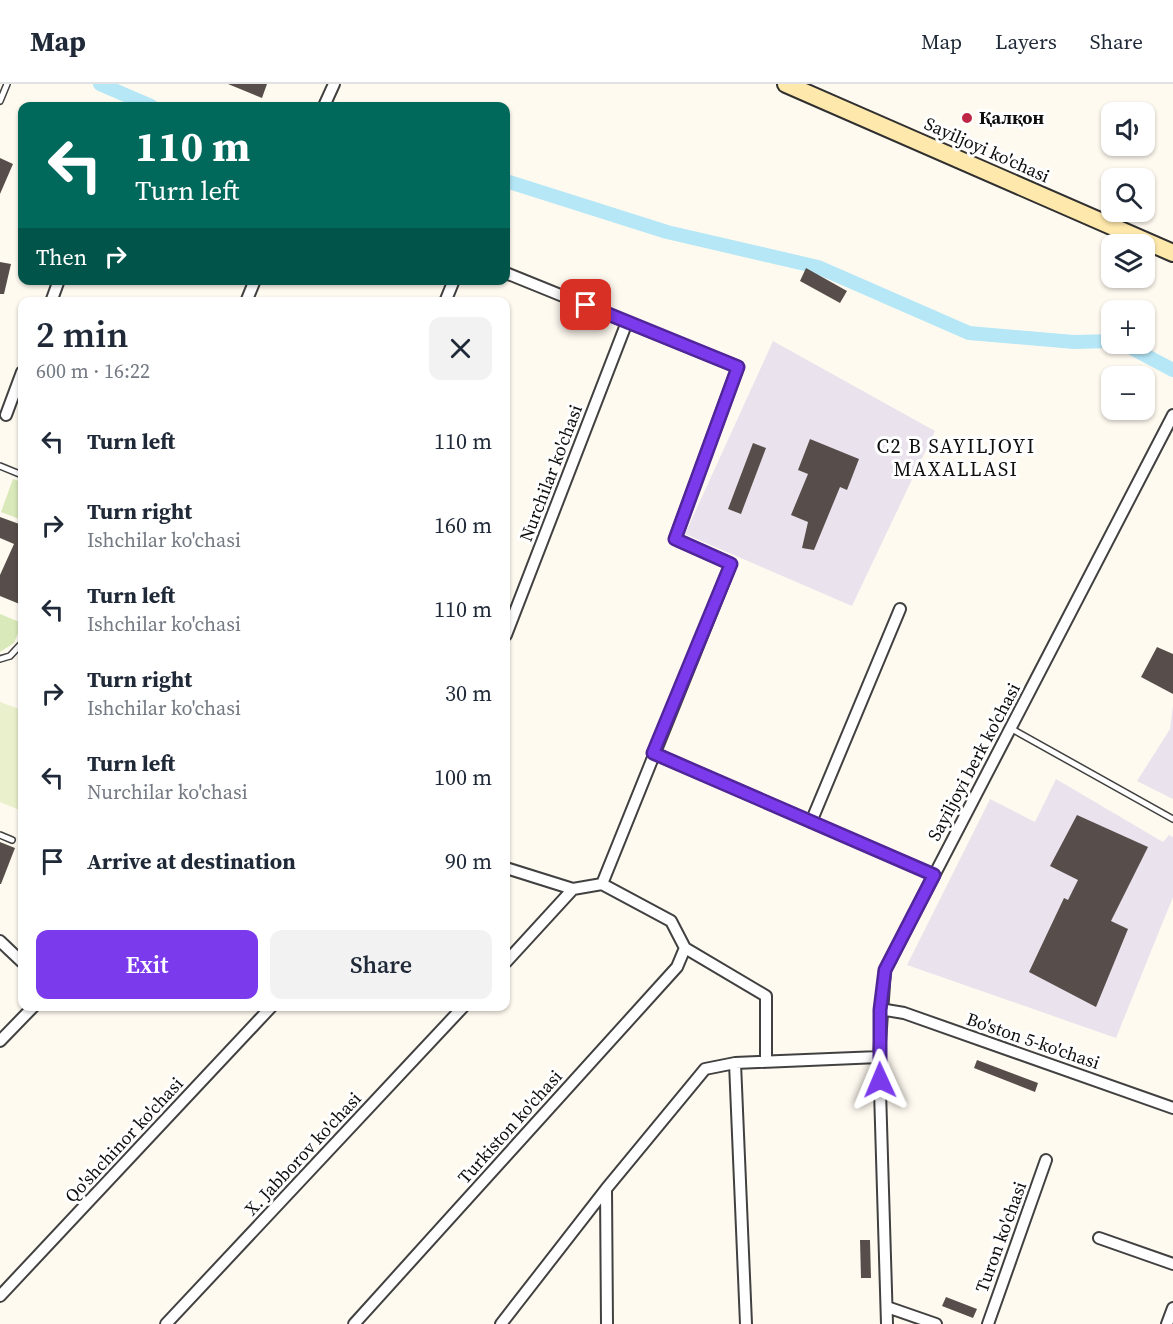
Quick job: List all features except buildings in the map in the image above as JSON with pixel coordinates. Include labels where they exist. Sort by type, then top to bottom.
[{"type":"main road","name":"Sayiljoyi ko'chasi","points":[[786,84],[1173,253]]},
{"type":"street","points":[[326,102],[334,84]]},
{"type":"street","points":[[510,275],[738,367],[675,539],[731,564],[602,884]]},
{"type":"street","name":"Nurchilar ko'chasi","points":[[510,626],[627,322]]},
{"type":"street","points":[[6,415],[18,383]]},
{"type":"street","name":"Sayiljoyi berk ko'chasi","points":[[887,1324],[879,1057],[880,1010],[885,970],[1173,415]]},
{"type":"street","points":[[811,822],[900,609]]},
{"type":"street","points":[[653,753],[934,875]]},
{"type":"street","points":[[510,869],[573,889],[602,884],[671,921],[685,948],[766,996],[766,1062]]},
{"type":"street","points":[[510,958],[573,889]]},
{"type":"street","points":[[0,941],[18,958]]},
{"type":"street","name":"Turkiston ko'chasi","points":[[354,1324],[677,968],[685,948]]},
{"type":"street","name":"Bo'ston 5-ko'chasi","points":[[880,1010],[904,1013],[1173,1108]]},
{"type":"street","points":[[0,1041],[29,1011]]},
{"type":"street","name":"Qo'shchinor ko'chasi","points":[[0,1296],[267,1011]]},
{"type":"street","name":"X. Jabborov ko'chasi","points":[[166,1324],[459,1011]]},
{"type":"street","points":[[501,1324],[606,1189],[705,1069],[735,1063],[879,1057]]},
{"type":"street","points":[[735,1063],[746,1324]]},
{"type":"street","name":"Turon ko'chasi","points":[[988,1324],[1046,1160]]},
{"type":"street","points":[[606,1189],[607,1324]]},
{"type":"street","points":[[1099,1238],[1173,1264]]},
{"type":"street","points":[[887,1307],[936,1324]]},
{"type":"street","points":[[1167,1324],[1173,1308]]},
{"type":"lane","points":[[0,101],[7,84]]},
{"type":"lane","points":[[0,465],[18,473]]},
{"type":"lane","points":[[0,660],[10,656],[18,647]]},
{"type":"lane","points":[[1010,728],[1173,819]]},
{"type":"lane","points":[[0,836],[12,840]]},
{"type":"shaded area","points":[[773,341],[935,431],[852,606],[685,534]]},
{"type":"shaded area","points":[[1173,705],[1173,799],[1137,781],[1170,729]]},
{"type":"shaded area","points":[[1056,779],[1163,842],[1169,835],[1173,837],[1173,897],[1116,1038],[907,965],[990,799],[1035,822]]},
{"type":"green space","points":[[13,479],[18,481],[18,518],[1,512]]},
{"type":"green space","points":[[0,614],[18,621],[18,633],[14,643],[0,652]]},
{"type":"green space","points":[[0,702],[18,709],[18,809],[0,802]]},
{"type":"waterway","points":[[100,84],[142,102]]},
{"type":"waterway","points":[[510,182],[667,232],[818,267],[969,333],[1074,342],[1101,341]]},
{"type":"waterway","points":[[1143,354],[1173,370]]},
{"type":"place","name":"Қалқон","points":[[967,118]]},
{"type":"district","name":"C2 B SAYILJOYI MAXALLASI","points":[[956,458]]},
{"type":"route","points":[[586,305],[738,367],[675,539],[731,564],[653,753],[934,875],[885,970],[880,1010],[880,1080]]}]
